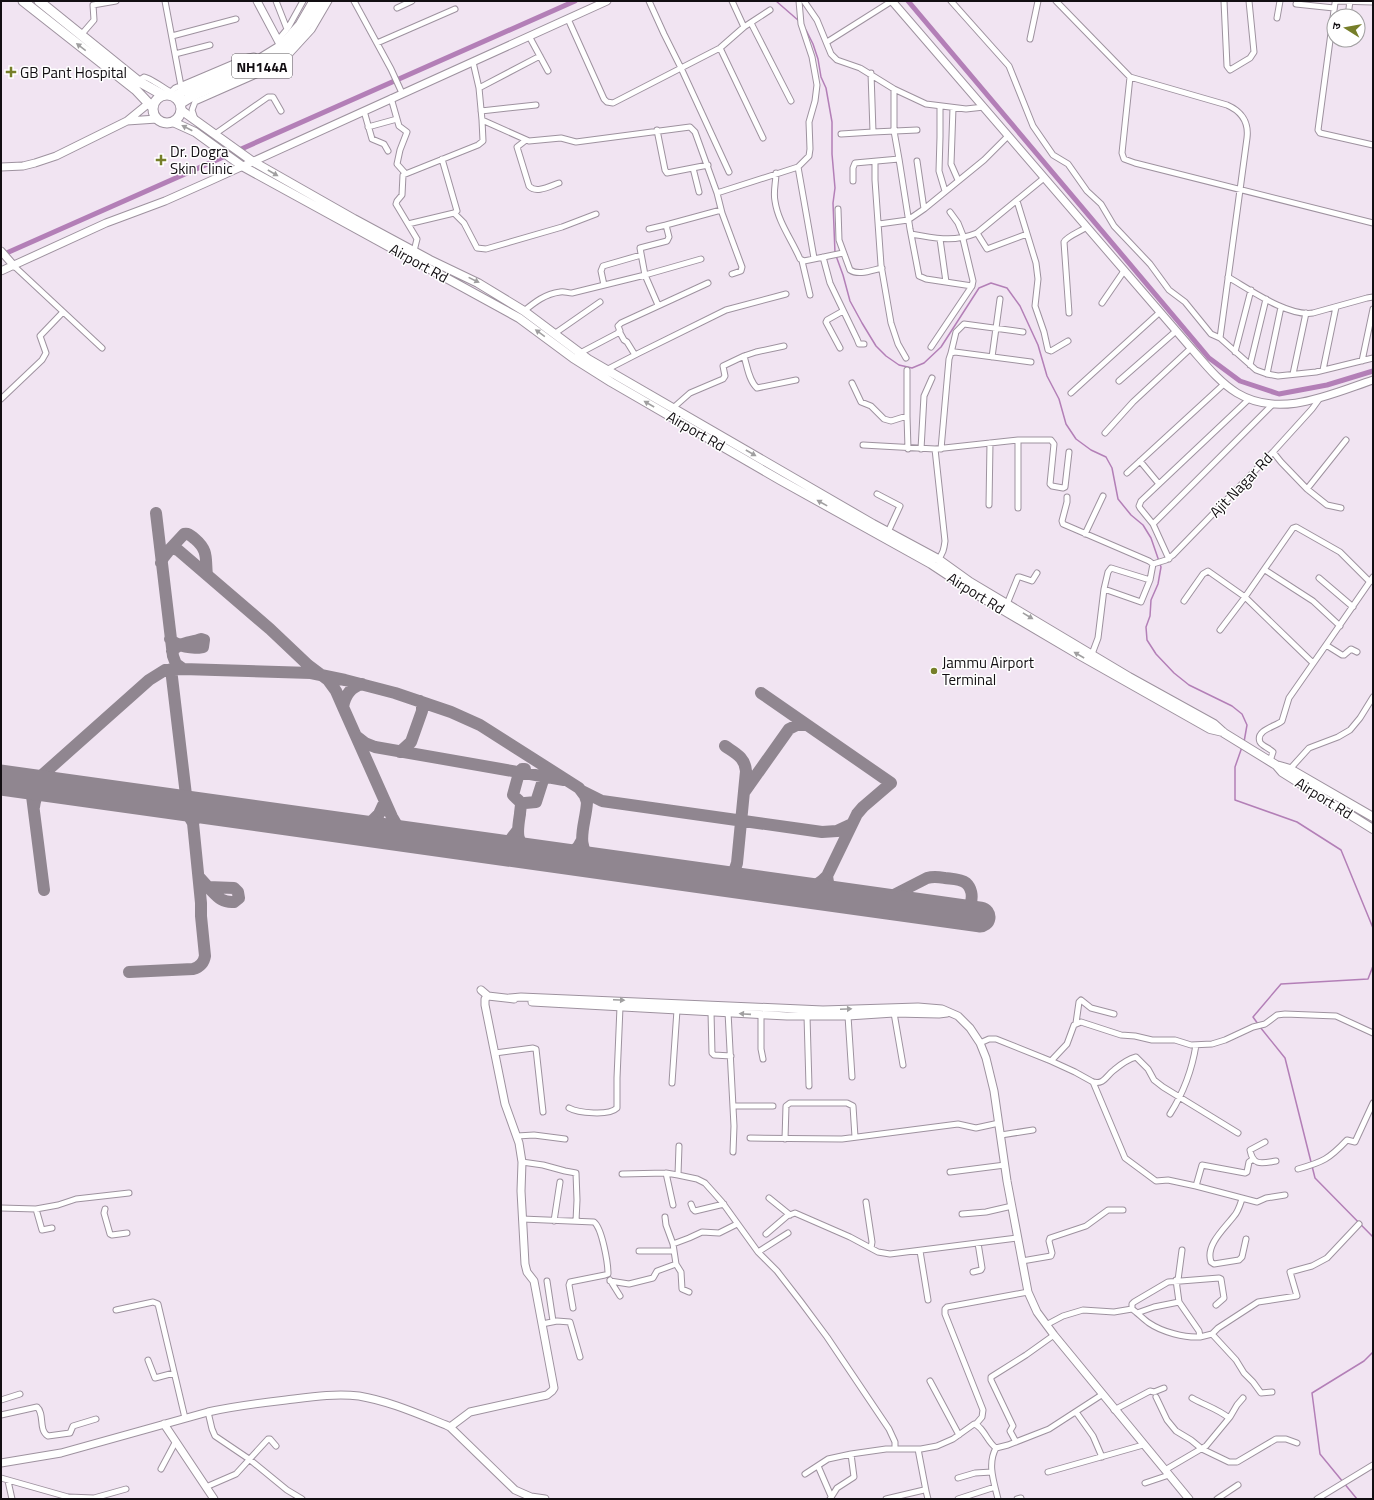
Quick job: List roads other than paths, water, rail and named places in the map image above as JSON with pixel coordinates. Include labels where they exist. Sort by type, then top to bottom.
[{"type":"highway","points":[[23,1],[136,90],[151,106],[157,119],[167,123],[173,122]]},
{"type":"highway","points":[[39,1],[138,81],[173,99]]},
{"type":"highway","name":"NH144A","points":[[173,99],[183,91],[260,59],[300,25],[314,1]]},
{"type":"highway","name":"NH144A","points":[[151,106],[158,98],[173,99],[191,96],[239,77],[274,60],[289,48],[323,1]]},
{"type":"highway","name":"NH144A","points":[[173,99],[178,117],[173,122]]},
{"type":"main road","points":[[173,99],[197,121],[252,161],[354,220],[478,283],[524,311],[580,353],[606,370],[888,532],[938,559],[970,582],[1129,677],[1214,724],[1226,734],[1273,763],[1290,769],[1373,817]]},
{"type":"main road","name":"Airport Rd","points":[[173,122],[195,132],[233,158],[242,166],[519,318],[573,358],[611,382],[780,480],[931,564],[981,597],[1081,656],[1210,729],[1226,734]]},
{"type":"main road","name":"Airport Rd","points":[[1273,763],[1282,772],[1373,829]]},
{"type":"street","points":[[81,35],[94,20],[92,3],[116,1]]},
{"type":"street","points":[[165,1],[180,86],[173,99]]},
{"type":"street","points":[[257,1],[279,43]]},
{"type":"street","points":[[276,1],[287,29]]},
{"type":"street","points":[[279,43],[303,1]]},
{"type":"street","points":[[197,121],[192,110],[195,102],[263,72],[290,54],[312,30],[329,1]]},
{"type":"street","points":[[354,1],[393,73],[400,90]]},
{"type":"street","points":[[397,8],[412,1]]},
{"type":"street","points":[[1,272],[12,263],[106,223],[165,201],[391,98],[400,90],[473,62],[607,1]]},
{"type":"street","points":[[649,1],[729,172]]},
{"type":"street","points":[[732,1],[744,27]]},
{"type":"street","points":[[717,193],[798,167],[810,154],[809,122],[815,101],[817,85],[812,57],[801,24],[799,1]]},
{"type":"street","points":[[804,1],[815,16],[834,58],[871,73],[894,89],[919,102],[940,107],[966,109],[984,107]]},
{"type":"street","points":[[827,42],[892,1],[1176,331],[1224,384],[1238,394],[1249,399],[1273,404],[1301,403],[1373,380]]},
{"type":"street","points":[[951,1],[1010,66],[1033,126],[1053,155],[1068,164],[1087,191],[1102,204],[1114,226],[1150,264],[1169,290],[1185,302],[1211,334],[1220,338],[1256,370],[1278,376],[1323,370],[1373,358]]},
{"type":"street","points":[[1030,39],[1038,1]]},
{"type":"street","points":[[1056,1],[1130,77],[1227,105],[1241,114],[1246,123],[1248,133],[1220,338]]},
{"type":"street","points":[[1224,1],[1226,66],[1230,70],[1250,58],[1254,52],[1249,1]]},
{"type":"street","points":[[1277,18],[1280,1]]},
{"type":"street","points":[[1296,4],[1311,3],[1334,8],[1336,2],[1373,2]]},
{"type":"street","points":[[377,43],[455,9]]},
{"type":"street","points":[[568,19],[602,95],[607,102],[614,103],[720,48],[744,27],[770,10]]},
{"type":"street","points":[[172,36],[236,19]]},
{"type":"street","points":[[751,23],[791,101]]},
{"type":"street","points":[[529,36],[548,71]]},
{"type":"street","points":[[175,54],[210,45]]},
{"type":"street","points":[[720,48],[763,138]]},
{"type":"street","points":[[1329,48],[1318,130],[1320,133],[1373,145]]},
{"type":"street","points":[[180,86],[248,57],[254,56],[260,59]]},
{"type":"street","points":[[479,88],[540,56]]},
{"type":"street","points":[[414,251],[417,239],[396,204],[402,195],[402,176],[405,173],[415,171],[482,143],[482,120],[479,88],[473,62]]},
{"type":"street","points":[[871,73],[873,132]]},
{"type":"street","points":[[1130,77],[1122,152],[1124,159],[1373,223]]},
{"type":"street","points":[[894,89],[894,131],[908,220],[919,276],[926,279],[972,286]]},
{"type":"street","points":[[215,134],[268,97],[273,97],[281,111]]},
{"type":"street","points":[[391,98],[398,117],[397,119],[399,126],[407,132],[400,150],[397,164],[405,173]]},
{"type":"street","points":[[481,111],[536,105]]},
{"type":"street","points":[[1,167],[23,166],[46,160],[127,121],[151,106]]},
{"type":"street","points":[[940,107],[939,171],[945,191]]},
{"type":"street","points":[[953,108],[950,164],[958,180]]},
{"type":"street","points":[[364,110],[372,139],[384,144],[388,151]]},
{"type":"street","points":[[127,121],[157,119]]},
{"type":"street","points":[[368,127],[397,119]]},
{"type":"street","points":[[482,120],[526,140],[539,141],[561,138],[573,142],[582,142],[685,126],[694,129],[708,165],[721,210],[742,267],[741,271],[732,274]]},
{"type":"street","points":[[657,130],[666,172],[668,174],[708,165]]},
{"type":"street","points":[[841,134],[917,130]]},
{"type":"street","points":[[879,224],[908,220],[924,209],[984,160],[1008,136]]},
{"type":"street","points":[[526,140],[517,145],[517,148],[530,188],[538,190],[559,183]]},
{"type":"street","points":[[408,224],[457,212],[442,159]]},
{"type":"street","points":[[853,181],[853,168],[855,163],[899,159]]},
{"type":"street","points":[[917,161],[924,209]]},
{"type":"street","points":[[875,162],[882,268],[891,323],[898,344],[906,358]]},
{"type":"street","points":[[798,167],[814,258]]},
{"type":"street","points":[[693,168],[699,192]]},
{"type":"street","points":[[776,173],[774,194],[776,206],[782,223],[802,261],[810,295]]},
{"type":"street","points":[[911,234],[940,239],[964,239],[977,233],[1044,178]]},
{"type":"street","points":[[1017,201],[1037,270],[1035,306],[1044,332],[1048,350],[1051,351],[1068,340]]},
{"type":"street","points":[[649,229],[721,210]]},
{"type":"street","points":[[838,210],[839,236],[842,253],[849,268],[854,273],[861,273],[882,268]]},
{"type":"street","points":[[931,347],[972,286],[973,281],[964,239],[958,223],[950,212]]},
{"type":"street","points":[[454,213],[464,223],[478,248],[486,249],[562,228],[596,214]]},
{"type":"street","points":[[658,305],[646,275],[640,249],[641,247],[668,240],[669,237],[666,225]]},
{"type":"street","points":[[1069,313],[1064,242],[1066,238],[1075,235],[1087,227]]},
{"type":"street","points":[[977,233],[987,249],[1027,234]]},
{"type":"street","points":[[940,239],[946,282]]},
{"type":"street","points":[[1,251],[102,348]]},
{"type":"street","points":[[802,261],[842,253]]},
{"type":"street","points":[[604,284],[602,271],[603,266],[641,255]]},
{"type":"street","points":[[823,257],[828,279],[843,311],[859,343],[864,344]]},
{"type":"street","points":[[524,311],[542,297],[550,294],[562,292],[572,293],[646,275],[701,259]]},
{"type":"street","points":[[1102,303],[1124,271]]},
{"type":"street","points":[[1228,277],[1281,307],[1306,313],[1373,297]]},
{"type":"street","points":[[635,355],[619,331],[618,326],[621,323],[708,283]]},
{"type":"street","points":[[1235,352],[1251,290]]},
{"type":"street","points":[[606,370],[726,310],[786,294]]},
{"type":"street","points":[[992,357],[1000,299]]},
{"type":"street","points":[[1250,365],[1266,299]]},
{"type":"street","points":[[554,334],[600,302]]},
{"type":"street","points":[[1267,374],[1281,307]]},
{"type":"street","points":[[1323,370],[1336,307]]},
{"type":"street","points":[[1362,361],[1373,309]]},
{"type":"street","points":[[840,348],[826,322],[843,311]]},
{"type":"street","points":[[2,396],[42,360],[46,353],[40,336],[63,312]]},
{"type":"street","points":[[1072,393],[1160,312]]},
{"type":"street","points":[[1293,374],[1306,313]]},
{"type":"street","points":[[941,449],[949,359],[956,332],[964,324],[1023,332]]},
{"type":"street","points":[[580,353],[619,331]]},
{"type":"street","points":[[1119,381],[1176,331]]},
{"type":"street","points":[[673,408],[690,393],[723,379],[725,376],[723,366],[756,352],[784,346]]},
{"type":"street","points":[[1106,433],[1133,402],[1191,348]]},
{"type":"street","points":[[951,353],[955,352],[1031,362]]},
{"type":"street","points":[[744,356],[755,387],[759,388],[796,380]]},
{"type":"street","points":[[907,370],[908,449]]},
{"type":"street","points":[[920,449],[924,396],[932,378]]},
{"type":"street","points":[[852,382],[861,402],[871,406],[884,419],[891,420],[907,416]]},
{"type":"street","points":[[1127,473],[1224,384]]},
{"type":"street","name":"Ajit Nagar Rd","points":[[1154,564],[1167,559],[1273,452],[1312,409],[1320,397]]},
{"type":"street","points":[[1167,559],[1153,524],[1139,506],[1141,501],[1249,399]]},
{"type":"street","points":[[1153,524],[1273,404]]},
{"type":"street","points":[[863,445],[908,449],[941,449],[1018,440],[1052,440],[1054,444],[1050,484],[1053,487],[1063,488],[1066,487],[1069,452]]},
{"type":"street","points":[[1018,440],[1018,508]]},
{"type":"street","points":[[1308,489],[1346,440]]},
{"type":"street","points":[[989,504],[990,443]]},
{"type":"street","points":[[935,449],[945,542],[941,556],[938,559]]},
{"type":"street","points":[[1273,452],[1308,489],[1327,505],[1342,508]]},
{"type":"street","points":[[1140,461],[1159,484]]},
{"type":"street","points":[[877,494],[900,506],[888,532]]},
{"type":"street","points":[[1085,534],[1103,496]]},
{"type":"street","points":[[1067,497],[1062,523],[1154,564],[1150,580],[1141,602],[1104,589]]},
{"type":"street","points":[[1220,630],[1265,570],[1293,528],[1296,527],[1340,552],[1371,580],[1289,698],[1282,721],[1261,733],[1259,740],[1260,743],[1272,752],[1273,763]]},
{"type":"street","points":[[1092,654],[1098,638],[1104,589],[1108,572],[1111,568],[1150,580]]},
{"type":"street","points":[[1265,570],[1313,601],[1340,626]]},
{"type":"street","points":[[1184,601],[1203,574],[1208,571],[1245,597],[1314,663]]},
{"type":"street","points":[[1007,604],[1018,577],[1032,581],[1037,573]]},
{"type":"street","points":[[1319,578],[1353,607]]},
{"type":"street","points":[[1326,645],[1342,656],[1351,649],[1357,652]]},
{"type":"street","points":[[1290,769],[1309,748],[1338,737],[1350,730],[1360,718],[1373,697]]},
{"type":"street","points":[[481,990],[488,996],[523,1001],[711,1012],[807,1016],[952,1013]]},
{"type":"street","points":[[450,1427],[470,1412],[547,1395],[552,1391],[554,1385],[534,1281],[525,1267],[522,1219],[522,1162],[517,1136],[505,1104],[494,1053],[485,1005],[485,999],[488,996]]},
{"type":"street","points":[[510,998],[521,997],[640,1001],[823,1010],[918,1007],[942,1009],[952,1013],[965,1022],[980,1043],[988,1063],[1017,1238],[1028,1292],[1046,1326],[1189,1499]]},
{"type":"street","points":[[1051,1061],[1067,1044],[1072,1029],[1076,1023],[1080,1000],[1091,1008],[1114,1014]]},
{"type":"street","points":[[569,1108],[590,1113],[610,1112],[617,1108],[620,1007]]},
{"type":"street","points":[[672,1083],[677,1010]]},
{"type":"street","points":[[711,1012],[712,1053],[715,1055],[731,1056]]},
{"type":"street","points":[[728,1012],[734,1106],[733,1152]]},
{"type":"street","points":[[894,1013],[903,1065]]},
{"type":"street","points":[[761,1014],[761,1052],[763,1059]]},
{"type":"street","points":[[1076,1023],[1081,1022],[1121,1035],[1135,1036],[1152,1040],[1175,1040],[1188,1044],[1212,1044],[1220,1042],[1253,1027],[1265,1024],[1277,1016],[1285,1014],[1336,1016],[1373,1033]]},
{"type":"street","points":[[807,1016],[809,1086]]},
{"type":"street","points":[[848,1016],[852,1076]]},
{"type":"street","points":[[980,1043],[989,1039],[996,1039],[1051,1061],[1097,1083],[1103,1082],[1113,1070],[1136,1057],[1148,1069],[1154,1080],[1180,1098],[1238,1133]]},
{"type":"street","points":[[1170,1114],[1180,1098],[1192,1068],[1196,1044]]},
{"type":"street","points":[[494,1053],[533,1048],[536,1049],[543,1112]]},
{"type":"street","points":[[1093,1082],[1125,1158],[1156,1181],[1168,1180],[1258,1202],[1266,1198],[1285,1195]]},
{"type":"street","points":[[785,1139],[786,1106],[790,1103],[847,1103],[852,1105],[855,1137]]},
{"type":"street","points":[[1298,1169],[1323,1162],[1334,1154],[1347,1140],[1355,1142],[1373,1103]]},
{"type":"street","points":[[734,1106],[773,1106]]},
{"type":"street","points":[[750,1138],[828,1139],[958,1124],[973,1128],[999,1123]]},
{"type":"street","points":[[1001,1135],[1033,1130]]},
{"type":"street","points":[[517,1136],[534,1135],[565,1139]]},
{"type":"street","points":[[1264,1142],[1250,1150],[1253,1159],[1255,1162],[1260,1163],[1276,1161]]},
{"type":"street","points":[[678,1175],[679,1146]]},
{"type":"street","points":[[1196,1186],[1202,1165],[1245,1173],[1247,1172],[1249,1162],[1253,1159]]},
{"type":"street","points":[[522,1162],[543,1165],[576,1173],[576,1221]]},
{"type":"street","points":[[950,1172],[1005,1166]]},
{"type":"street","points":[[666,1173],[673,1205]]},
{"type":"street","points":[[622,1174],[666,1173],[678,1175],[701,1181],[715,1193],[758,1252],[777,1271],[827,1337],[889,1429],[895,1442],[895,1448]]},
{"type":"street","points":[[554,1221],[560,1182]]},
{"type":"street","points":[[1,1208],[36,1209],[58,1205],[76,1199],[129,1193]]},
{"type":"street","points":[[769,1198],[790,1215]]},
{"type":"street","points":[[1242,1199],[1235,1215],[1215,1240],[1210,1256],[1210,1262],[1214,1264],[1239,1260],[1242,1257],[1246,1239]]},
{"type":"street","points":[[866,1202],[871,1234],[871,1248]]},
{"type":"street","points":[[691,1204],[693,1210],[695,1211],[724,1204]]},
{"type":"street","points":[[962,1214],[986,1212],[1012,1206]]},
{"type":"street","points":[[36,1209],[42,1230],[52,1228]]},
{"type":"street","points":[[105,1209],[104,1213],[110,1234],[127,1233]]},
{"type":"street","points":[[1022,1260],[1050,1256],[1052,1253],[1049,1241],[1050,1238],[1084,1227],[1096,1220],[1108,1210],[1123,1210]]},
{"type":"street","points":[[766,1234],[790,1215],[798,1214],[882,1253],[890,1254],[1017,1238]]},
{"type":"street","points":[[665,1217],[666,1225],[673,1244],[676,1264],[681,1272],[683,1290],[689,1292]]},
{"type":"street","points":[[522,1219],[596,1223],[606,1252],[610,1281],[620,1296]]},
{"type":"street","points":[[673,1244],[702,1232],[719,1233],[737,1224]]},
{"type":"street","points":[[1046,1326],[1063,1316],[1082,1310],[1114,1312],[1132,1309],[1148,1322],[1186,1337],[1200,1337],[1212,1334],[1218,1328],[1258,1302],[1296,1296],[1297,1294],[1290,1272],[1312,1266],[1327,1258],[1359,1224]]},
{"type":"street","points":[[758,1252],[788,1232]]},
{"type":"street","points":[[973,1272],[981,1270],[982,1268],[978,1243]]},
{"type":"street","points":[[1182,1250],[1177,1280],[1179,1302],[1199,1331],[1200,1337]]},
{"type":"street","points":[[639,1251],[673,1251]]},
{"type":"street","points":[[920,1251],[928,1300]]},
{"type":"street","points":[[610,1281],[629,1284],[653,1278],[657,1271],[675,1266],[676,1264]]},
{"type":"street","points":[[573,1308],[569,1285],[570,1282],[608,1274]]},
{"type":"street","points":[[1132,1309],[1131,1306],[1134,1302],[1164,1284],[1177,1280],[1220,1278],[1224,1298],[1216,1305]]},
{"type":"street","points":[[547,1281],[553,1321]]},
{"type":"street","points":[[805,1474],[828,1459],[851,1454],[895,1448],[918,1449],[937,1446],[949,1442],[972,1425],[976,1424],[982,1417],[983,1410],[945,1314],[945,1309],[948,1307],[1028,1292]]},
{"type":"street","points":[[116,1310],[153,1302],[156,1303],[185,1418]]},
{"type":"street","points":[[1137,1313],[1154,1307],[1179,1302]]},
{"type":"street","points":[[542,1324],[553,1321],[570,1322],[580,1357]]},
{"type":"street","points":[[1212,1334],[1236,1360],[1244,1373],[1262,1393],[1272,1392]]},
{"type":"street","points":[[1016,1442],[1010,1430],[1013,1426],[991,1380],[991,1377],[1054,1335]]},
{"type":"street","points":[[148,1360],[155,1378],[174,1373]]},
{"type":"street","points":[[930,1381],[959,1435]]},
{"type":"street","points":[[1114,1410],[1150,1391],[1154,1392],[1164,1388]]},
{"type":"street","points":[[1,1400],[20,1394]]},
{"type":"street","points":[[998,1499],[992,1472],[992,1457],[996,1448],[1049,1429],[1102,1394]]},
{"type":"street","points":[[1,1463],[61,1452],[228,1407],[343,1395],[359,1396],[418,1414],[450,1427],[515,1490],[531,1497],[545,1499]]},
{"type":"street","points":[[1156,1397],[1170,1424],[1176,1431],[1202,1449],[1229,1462],[1234,1463],[1276,1439],[1286,1439],[1297,1443]]},
{"type":"street","points":[[1192,1398],[1210,1408],[1220,1411],[1229,1418]]},
{"type":"street","points":[[1145,1483],[1167,1473],[1209,1443],[1229,1418],[1236,1405],[1243,1398]]},
{"type":"street","points":[[1,1415],[37,1407],[40,1410],[44,1433],[48,1436],[70,1433],[73,1426],[96,1419]]},
{"type":"street","points":[[208,1412],[215,1436],[287,1490],[302,1499]]},
{"type":"street","points":[[1076,1412],[1092,1436],[1102,1457]]},
{"type":"street","points":[[164,1424],[214,1499]]},
{"type":"street","points":[[976,1424],[981,1428],[990,1443],[996,1448]]},
{"type":"street","points":[[206,1487],[236,1474],[268,1439],[270,1439],[276,1446]]},
{"type":"street","points":[[161,1469],[176,1441]]},
{"type":"street","points":[[1048,1472],[1143,1445]]},
{"type":"street","points":[[918,1449],[928,1499]]},
{"type":"street","points":[[831,1498],[839,1487],[854,1477],[851,1454]]},
{"type":"street","points":[[1317,1499],[1373,1465]]},
{"type":"street","points":[[818,1466],[831,1498]]},
{"type":"street","points":[[958,1478],[975,1473],[992,1472]]},
{"type":"street","points":[[1,1478],[61,1496],[82,1498],[94,1498],[126,1489]]},
{"type":"street","points":[[8,1481],[12,1499]]},
{"type":"street","points":[[1217,1499],[1238,1485]]},
{"type":"street","points":[[958,1499],[973,1496],[995,1486]]},
{"type":"street","points":[[886,1499],[926,1491]]},
{"type":"waterway","points":[[2,255],[575,1]]},
{"type":"waterway","points":[[776,1],[799,21]]},
{"type":"waterway","points":[[908,1],[1209,358],[1240,381],[1279,394],[1327,385],[1373,371]]},
{"type":"waterway","points":[[806,30],[818,59],[821,77],[826,88],[832,122],[832,154],[835,188],[833,203],[835,253],[850,301],[876,346],[886,356],[899,365],[912,368],[924,363],[941,347],[979,288],[991,283],[1007,288],[1020,306],[1038,345],[1047,376],[1059,399],[1066,424],[1076,439],[1091,450],[1106,457],[1112,468],[1118,499],[1131,515],[1143,525],[1151,538],[1161,567],[1158,584],[1151,600],[1150,616],[1146,627],[1147,640],[1156,654],[1174,673],[1189,685],[1232,706],[1242,714],[1247,725],[1244,742]]},
{"type":"waterway","points":[[1242,747],[1235,767],[1235,800],[1297,822],[1341,850],[1373,928]]},
{"type":"waterway","points":[[1258,1024],[1253,1017],[1281,984],[1368,979],[1373,966]]},
{"type":"waterway","points":[[1260,1027],[1285,1058],[1315,1178],[1373,1237]]},
{"type":"waterway","points":[[1357,1499],[1320,1454],[1312,1393],[1364,1361],[1373,1352]]},
{"type":"place","name":"GB Pant Hospital","points":[[11,72]]},
{"type":"place","name":"Dr. Dogra Skin Clinic","points":[[161,160]]},
{"type":"place","name":"Jammu Airport Terminal","points":[[934,671]]}]
